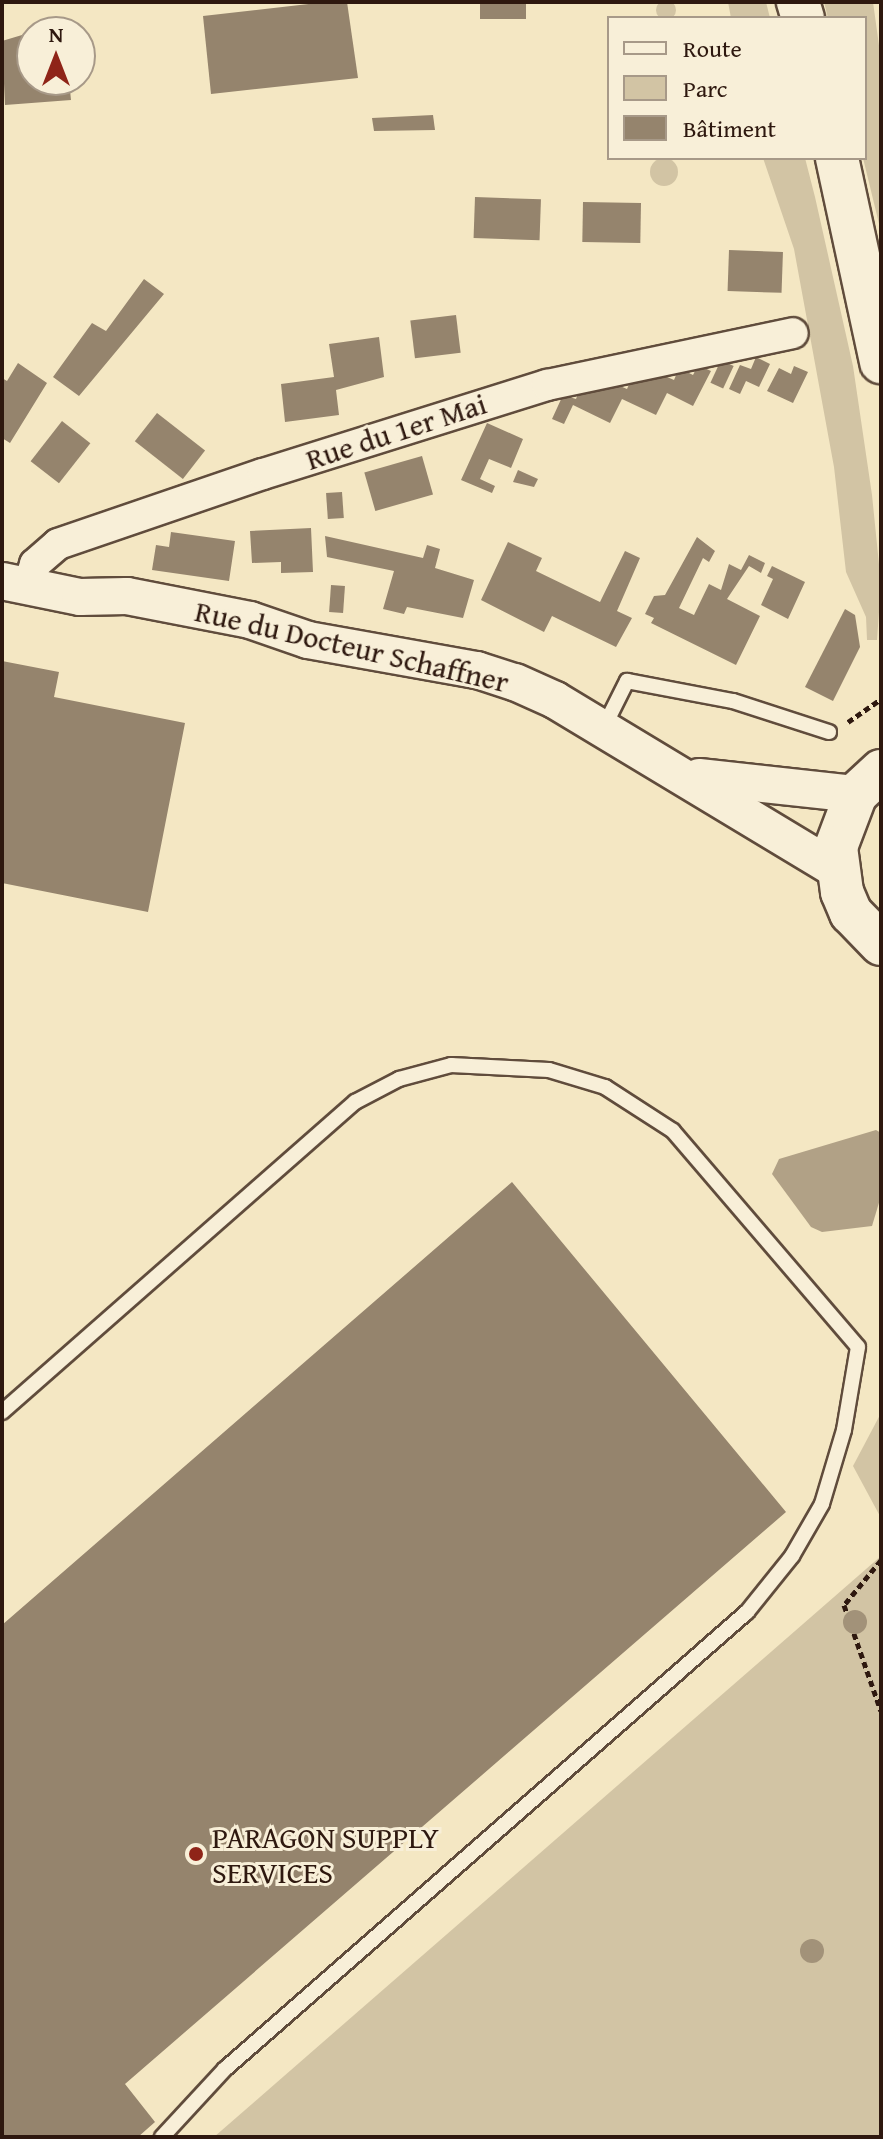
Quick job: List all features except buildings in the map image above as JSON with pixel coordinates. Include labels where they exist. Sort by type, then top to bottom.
[{"type":"main road","points":[[837,160],[881,362]]},
{"type":"main road","points":[[869,783],[840,828],[837,870],[851,913],[881,944]]},
{"type":"street","name":"Rue du 1er Mai","points":[[15,584],[58,544],[263,474],[547,385],[793,333]]},
{"type":"street","name":"Rue du Docteur Schaffner","points":[[15,584],[80,597],[127,596],[250,620],[308,640],[477,670],[555,700],[837,870]]},
{"type":"street","name":"Rue du Docteur Schaffner","points":[[681,774],[869,783]]},
{"type":"lane","points":[[603,729],[627,681],[733,701],[829,732]]},
{"type":"lane","points":[[2,1412],[355,1102],[399,1079],[451,1065],[549,1070],[591,1083],[673,1131],[858,1347],[844,1430],[822,1504],[792,1556],[747,1612],[225,2069],[162,2137]]},
{"type":"path","points":[[829,732],[881,699]]},
{"type":"path","points":[[881,1560],[844,1605],[881,1711]]},
{"type":"green space","points":[[662,1],[670,1],[675,6],[674,16],[657,14],[657,6]]},
{"type":"green space","points":[[728,2],[766,2],[770,16],[731,16]]},
{"type":"green space","points":[[824,2],[873,2],[881,60],[881,232],[863,160],[867,160],[867,16],[828,16]]},
{"type":"green space","points":[[657,160],[671,160],[677,167],[677,177],[669,185],[659,185],[651,177],[651,167]]},
{"type":"green space","points":[[764,160],[806,160],[815,197],[853,366],[872,495],[881,584],[877,640],[867,640],[866,617],[846,572],[834,467],[794,249]]},
{"type":"green space","points":[[881,1413],[881,1518],[853,1466]]},
{"type":"green space","points":[[881,1556],[881,2137],[214,2137]]},
{"type":"shaded area","points":[[876,1130],[881,1133],[881,1196],[872,1226],[822,1232],[811,1227],[772,1174],[779,1159]]},
{"type":"place","name":"PARAGON SUPPLY SERVICES","points":[[196,1854]]}]
